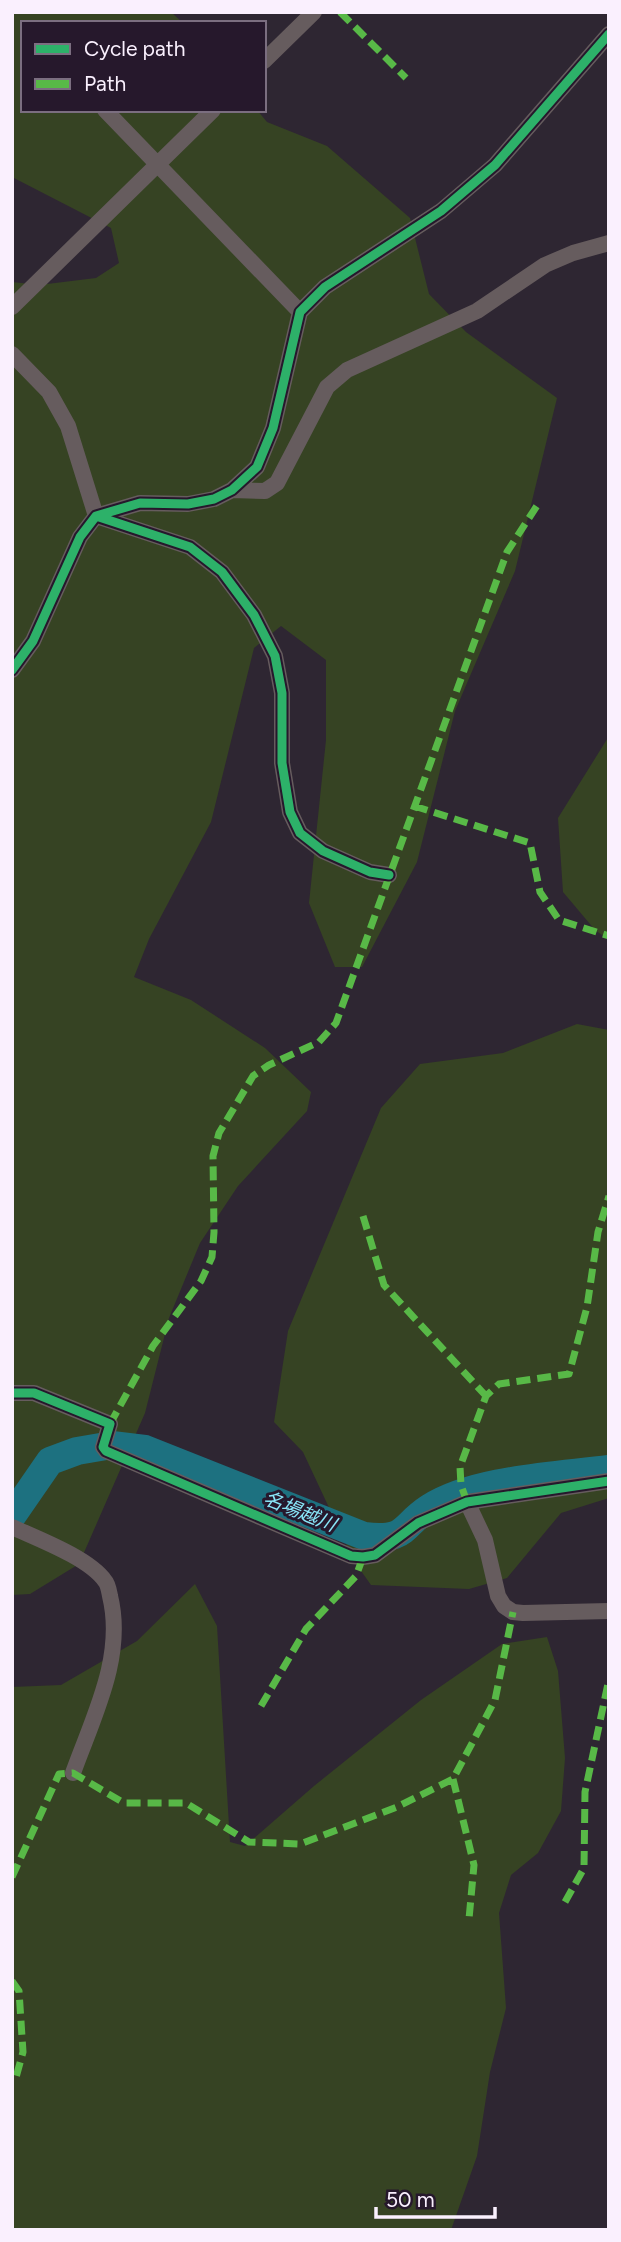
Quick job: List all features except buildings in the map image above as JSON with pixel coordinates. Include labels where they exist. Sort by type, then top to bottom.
[{"type":"street","points":[[266,59],[314,12]]},
{"type":"street","points":[[12,670],[33,641],[80,537],[96,516],[140,503],[188,504],[214,499],[232,490],[257,467],[273,428],[300,312],[325,287],[441,211],[495,164],[609,34]]},
{"type":"street","points":[[107,112],[300,312]]},
{"type":"street","points":[[12,307],[211,112]]},
{"type":"street","points":[[232,490],[265,491],[277,482],[327,387],[347,370],[477,311],[545,265],[573,253],[609,243]]},
{"type":"street","points":[[12,354],[49,393],[68,426],[96,516]]},
{"type":"street","points":[[96,516],[190,547],[222,572],[254,615],[275,656],[282,693],[282,763],[290,812],[300,833],[323,851],[370,872],[389,875]]},
{"type":"street","points":[[12,1393],[34,1393],[110,1424],[103,1447],[106,1451],[351,1556],[363,1558],[375,1555],[418,1523],[467,1502],[609,1480]]},
{"type":"street","points":[[467,1502],[485,1540],[498,1596],[513,1612],[609,1611]]},
{"type":"street","points":[[12,1527],[81,1560],[106,1581],[110,1595],[113,1608],[113,1646],[107,1680],[73,1773]]},
{"type":"green space","points":[[12,12],[171,12],[181,21],[21,21],[21,112],[259,112],[267,122],[327,146],[410,218],[429,294],[466,332],[557,398],[515,571],[455,711],[417,862],[362,967],[335,967],[309,903],[326,740],[326,660],[281,626],[254,648],[211,822],[149,939],[134,977],[191,1000],[265,1048],[311,1092],[307,1111],[238,1186],[200,1243],[169,1318],[145,1413],[79,1564],[30,1594],[12,1595],[12,282],[39,285],[96,278],[119,263],[111,228],[12,177]]},
{"type":"green space","points":[[609,736],[609,940],[595,930],[563,892],[558,818]]},
{"type":"green space","points":[[577,1024],[609,1030],[609,1498],[561,1513],[507,1578],[469,1589],[371,1585],[354,1561],[303,1452],[274,1422],[288,1331],[381,1108],[420,1064],[503,1053]]},
{"type":"green space","points":[[195,1584],[217,1626],[230,1842],[245,1846],[314,1786],[421,1700],[502,1644],[547,1637],[558,1671],[565,1758],[561,1811],[538,1853],[511,1875],[499,1913],[506,2008],[490,2072],[477,2156],[451,2230],[12,2230],[12,1687],[61,1685],[137,1641]]},
{"type":"waterway","name":"名場越川","points":[[12,1516],[50,1461],[77,1451],[112,1445],[145,1449],[364,1536],[378,1537],[402,1531],[429,1508],[447,1498],[469,1491],[516,1480],[609,1469]]},
{"type":"marked path","points":[[340,12],[406,78]]},
{"type":"marked path","points":[[110,1424],[153,1346],[201,1281],[212,1257],[213,1156],[219,1133],[253,1076],[269,1065],[319,1042],[336,1023],[507,552],[540,501]]},
{"type":"marked path","points":[[414,806],[530,843],[540,892],[559,920],[609,936]]},
{"type":"marked path","points":[[467,1502],[461,1485],[460,1467],[486,1396],[499,1384],[569,1374],[587,1307],[598,1232],[609,1196]]},
{"type":"marked path","points":[[363,1216],[384,1285],[486,1396]]},
{"type":"marked path","points":[[261,1706],[306,1629],[356,1576],[363,1557]]},
{"type":"marked path","points":[[12,1877],[59,1774],[73,1773],[124,1803],[186,1803],[249,1842],[300,1844],[397,1807],[453,1779],[495,1700],[513,1612]]},
{"type":"marked path","points":[[565,1902],[584,1868],[585,1792],[609,1679]]},
{"type":"marked path","points":[[453,1779],[474,1865],[469,1919]]},
{"type":"marked path","points":[[12,1981],[19,1991],[23,2052],[15,2081]]},
{"type":"cycle path","points":[[12,670],[33,641],[80,537],[96,516],[140,503],[188,504],[214,499],[232,490],[257,467],[273,428],[300,312],[325,287],[441,211],[495,165],[609,34]]},
{"type":"cycle path","points":[[96,516],[190,547],[222,572],[254,615],[275,656],[282,693],[282,763],[290,812],[300,833],[323,851],[370,872],[389,875]]},
{"type":"cycle path","points":[[12,1393],[34,1393],[110,1424],[103,1447],[106,1451],[351,1556],[375,1555],[418,1523],[467,1502],[609,1481]]}]
